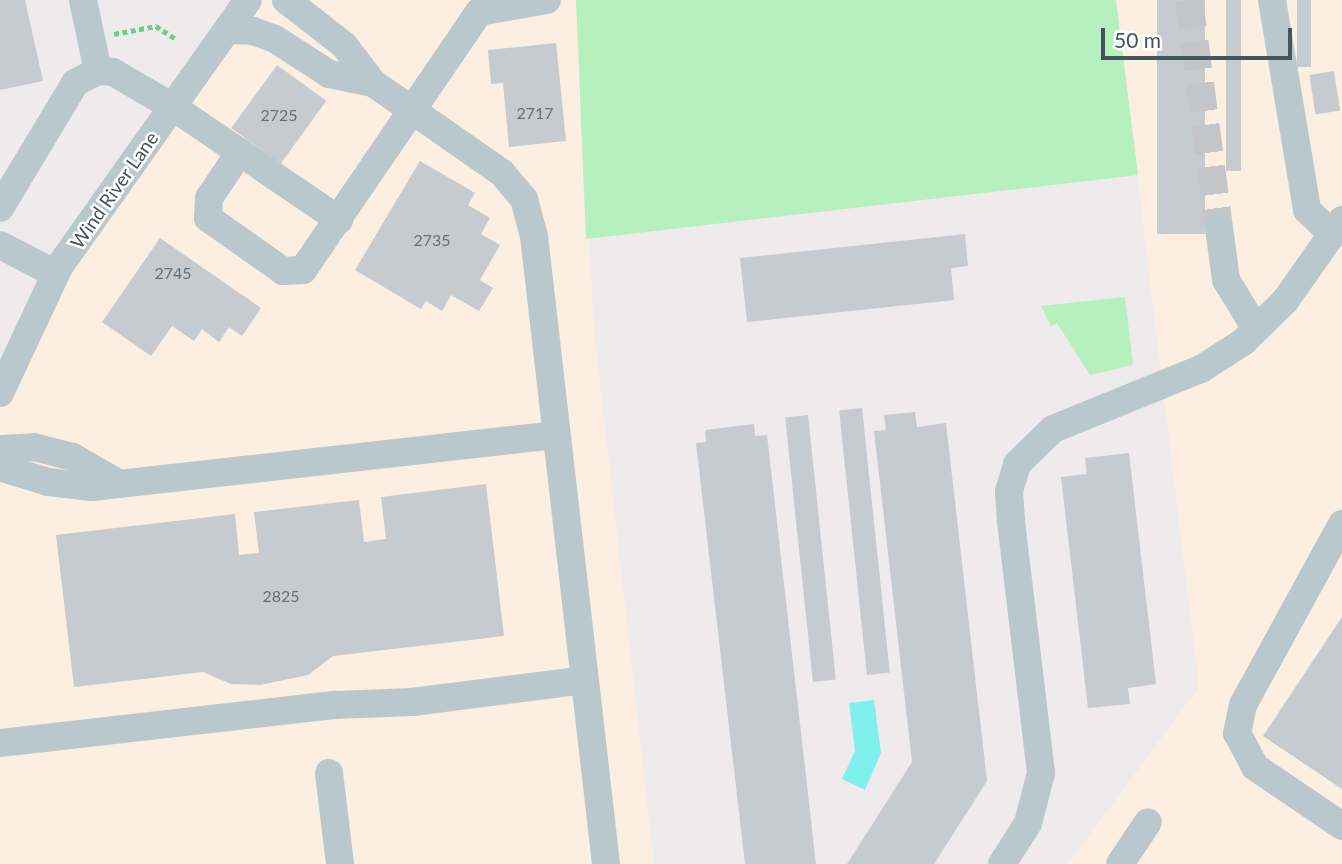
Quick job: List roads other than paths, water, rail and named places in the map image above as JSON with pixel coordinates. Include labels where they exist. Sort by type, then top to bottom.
[{"type":"street","points":[[83,0],[98,71]]},
{"type":"street","name":"Wind River Lane","points":[[0,393],[56,274],[248,0]]},
{"type":"street","points":[[286,0],[344,45],[373,83],[502,173],[524,199],[534,236],[606,864]]},
{"type":"street","points":[[240,152],[209,198],[206,209],[215,226],[293,273],[309,263],[479,12],[547,0]]},
{"type":"street","points":[[1002,864],[1028,823],[1041,773],[1011,520],[1009,491],[1017,464],[1053,429],[1200,369],[1256,330],[1285,301],[1337,228],[1307,210],[1272,0]]},
{"type":"street","points":[[228,30],[254,31],[275,39],[329,74],[373,83]]},
{"type":"street","points":[[0,208],[75,83],[98,71],[113,72],[173,107],[339,220]]},
{"type":"street","points":[[1219,228],[1226,280],[1256,330]]},
{"type":"street","points":[[0,245],[56,274]]},
{"type":"street","points":[[0,467],[72,487],[116,482],[142,484],[555,435]]},
{"type":"street","points":[[0,449],[34,447],[73,457],[116,482]]},
{"type":"street","points":[[1342,524],[1243,705],[1237,733],[1255,767],[1342,826]]},
{"type":"street","points":[[0,743],[336,705],[412,702],[584,680]]},
{"type":"street","points":[[329,773],[341,864]]},
{"type":"street","points":[[1120,864],[1148,822]]},
{"type":"water","points":[[874,700],[881,753],[865,790],[842,779],[855,751],[849,703]]},
{"type":"tunnel","points":[[1189,0],[1219,228]]}]
